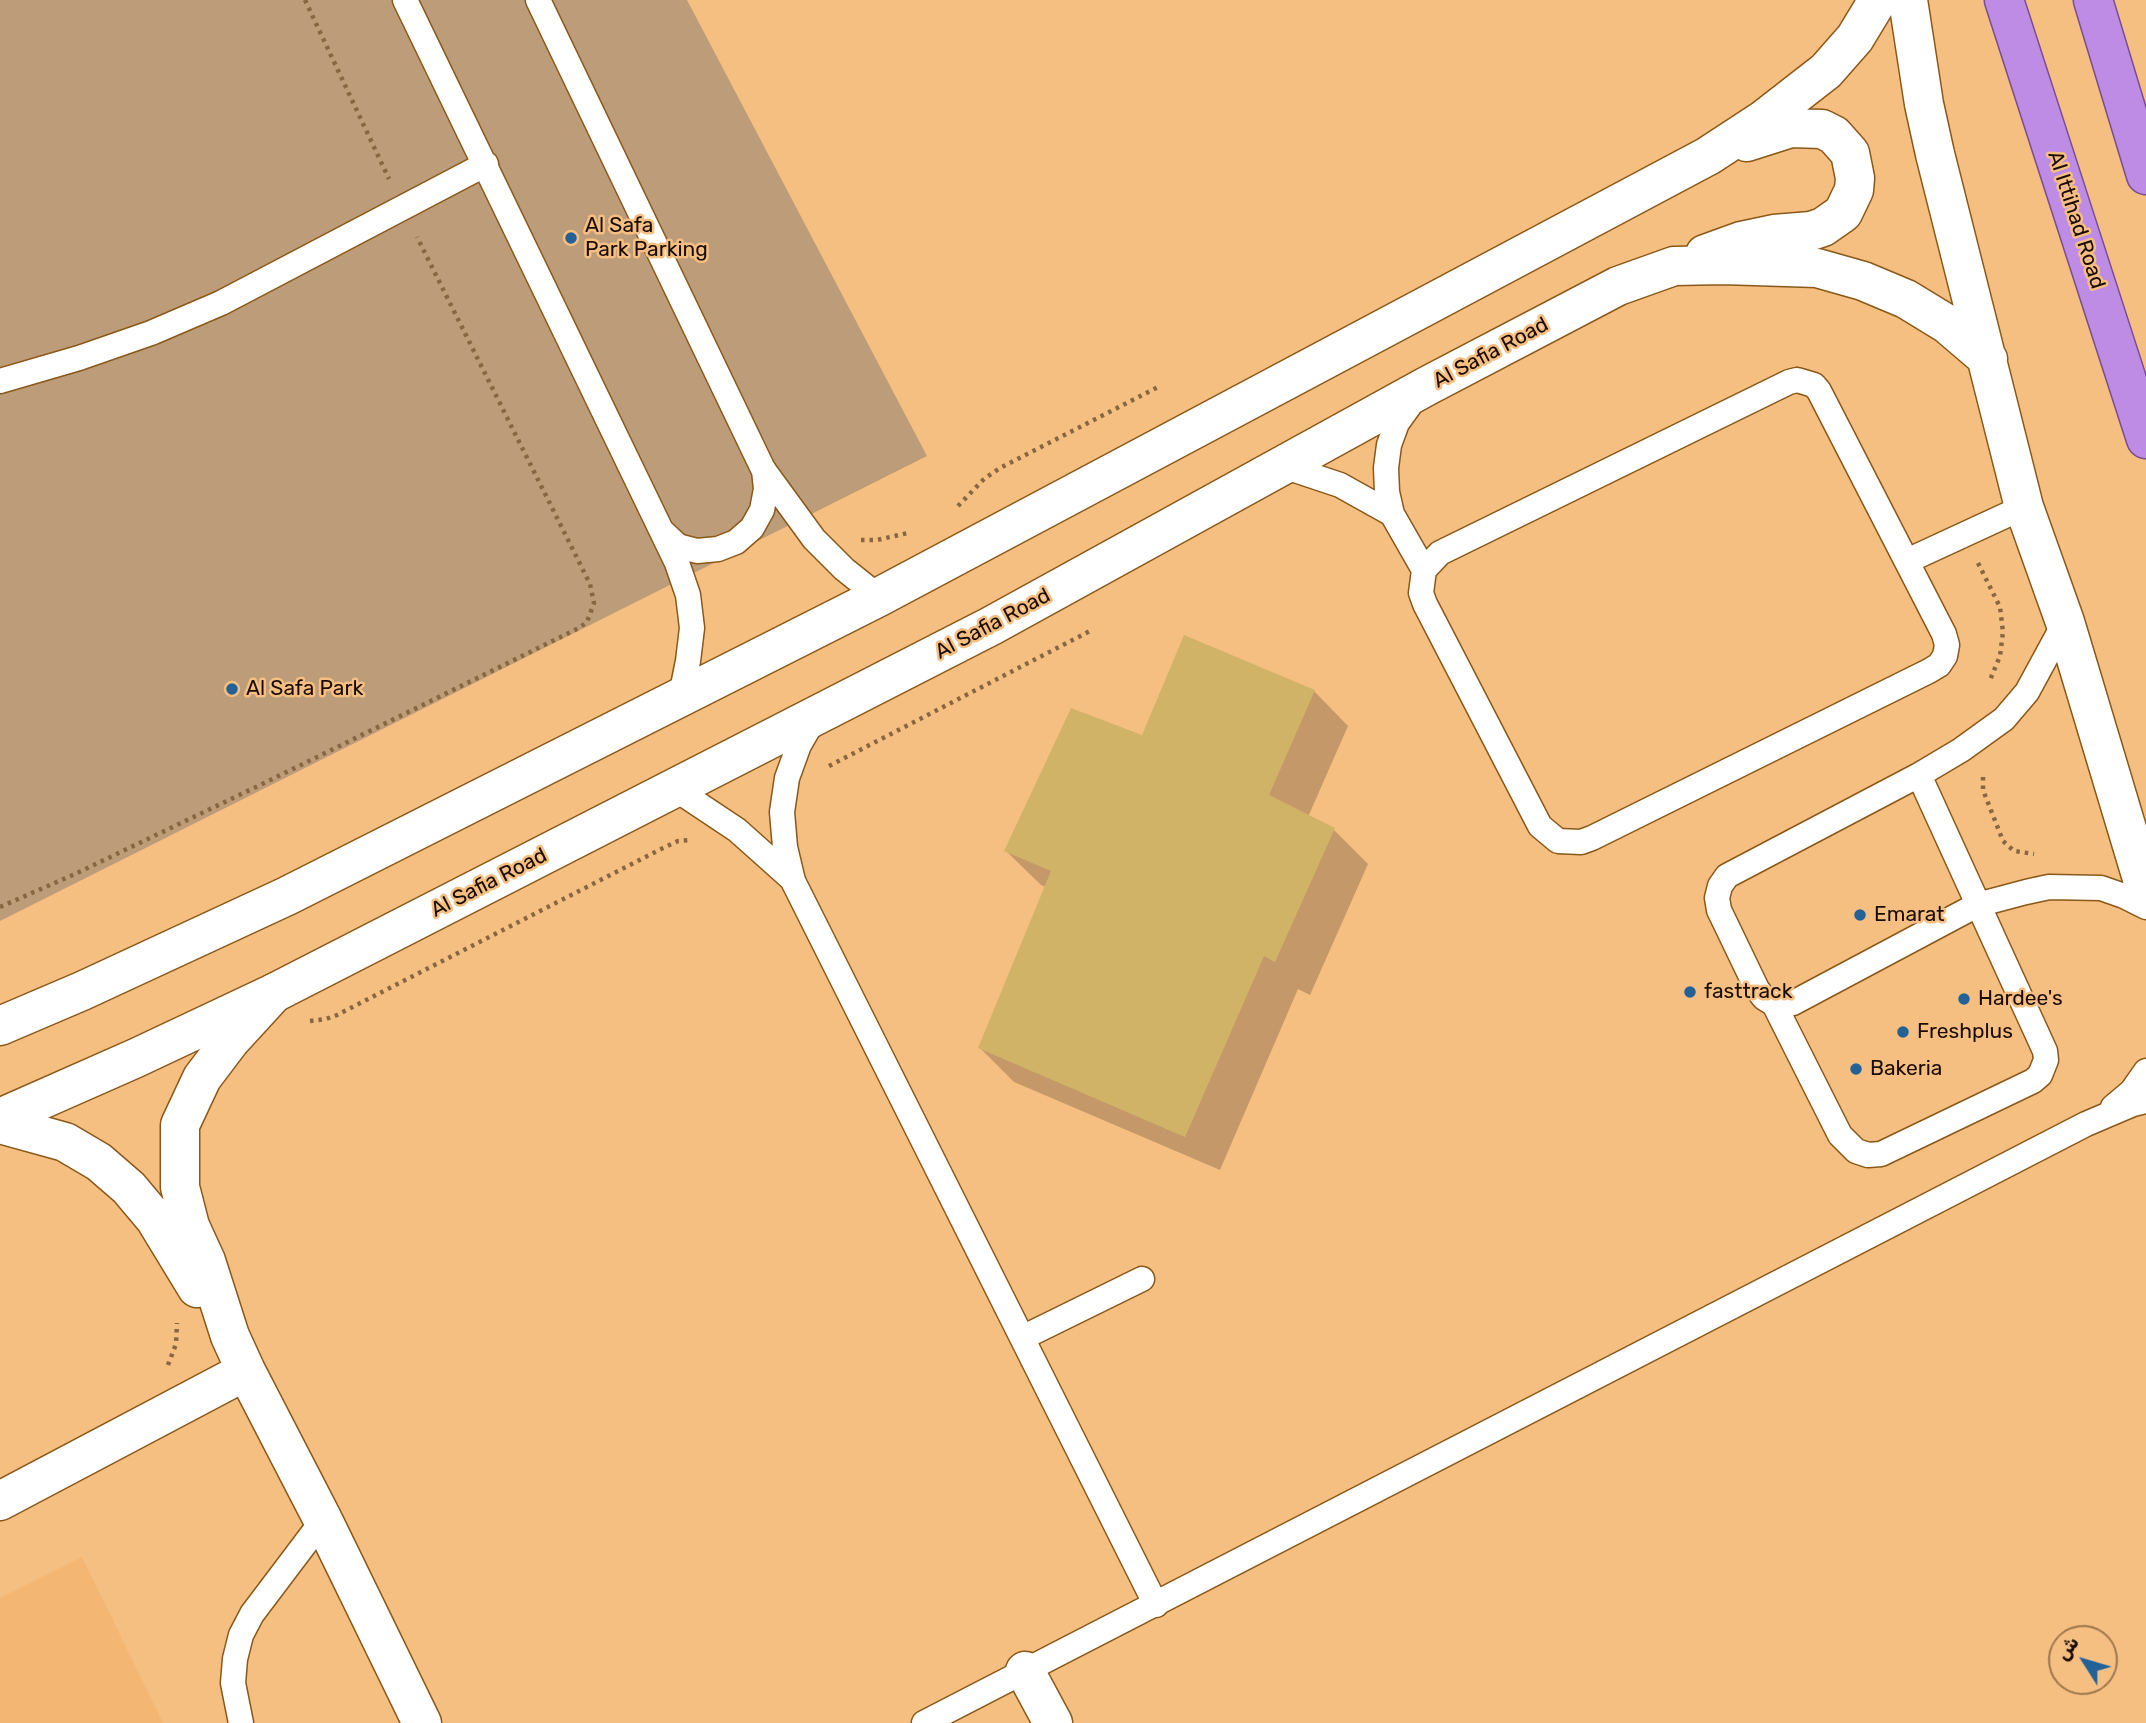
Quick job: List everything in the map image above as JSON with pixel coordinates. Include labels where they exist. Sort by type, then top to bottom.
[{"type":"highway","name":"Al Ittihad Road","points":[[2004,0],[2146,439]]},
{"type":"highway","points":[[2092,0],[2146,175]]},
{"type":"highway","points":[[2128,379],[2146,344]]},
{"type":"main road","points":[[0,1026],[82,992],[287,896],[879,597],[1708,156],[1763,120],[1826,71],[1855,38],[1878,0]]},
{"type":"main road","points":[[1908,0],[1933,141],[2024,507],[2065,622],[2146,892]]},
{"type":"main road","points":[[1674,266],[1741,241],[1823,227],[1843,213],[1854,190],[1855,177],[1850,153],[1834,135],[1822,129],[1791,128],[1708,156]]},
{"type":"main road","name":"Al Safia Road","points":[[0,1118],[274,993],[991,626],[1427,386],[1618,286],[1674,266],[1817,268],[1863,281],[1906,299],[1947,324],[1988,359]]},
{"type":"main road","points":[[274,993],[230,1041],[202,1078],[180,1125],[180,1186],[190,1226],[206,1261],[230,1336],[422,1723]]},
{"type":"main road","points":[[0,1124],[65,1142],[99,1162],[129,1188],[155,1219],[174,1254],[230,1336]]},
{"type":"main road","points":[[0,1501],[246,1371]]},
{"type":"main road","points":[[1026,1671],[1053,1723]]},
{"type":"lane","points":[[405,0],[677,563],[688,595],[692,628],[681,696]]},
{"type":"lane","points":[[538,0],[764,469],[814,539],[844,569],[879,597]]},
{"type":"lane","points":[[0,381],[151,333],[220,303],[486,164]]},
{"type":"lane","points":[[1424,570],[1440,554],[1797,380],[1814,384],[1819,391],[1944,634],[1947,645],[1939,666],[1592,838],[1569,843],[1558,841],[1540,826],[1425,604],[1421,593],[1424,570],[1392,514],[1387,492],[1389,445],[1397,423],[1427,386]]},
{"type":"lane","points":[[1283,466],[1340,485],[1392,514]]},
{"type":"lane","points":[[662,532],[678,546],[697,551],[718,550],[736,542],[752,528],[762,510],[766,489],[764,469]]},
{"type":"lane","points":[[1907,561],[2024,507]]},
{"type":"lane","points":[[1919,775],[2045,1051],[2046,1060],[2044,1069],[2033,1081],[1893,1149],[1868,1155],[1856,1151],[1840,1135],[1774,1004],[1764,998],[1757,989],[1719,910],[1717,898],[1720,886],[1727,876],[1737,870],[1919,775],[1991,729],[2018,705],[2065,622]]},
{"type":"lane","points":[[817,714],[799,745],[787,778],[783,824],[793,881],[1024,1337],[1156,1605]]},
{"type":"lane","points":[[674,788],[737,830],[793,881]]},
{"type":"lane","points":[[1774,1004],[1793,1003],[1977,905],[2049,887],[2101,888],[2146,908]]},
{"type":"lane","points":[[2102,1116],[2132,1091],[2146,1071]]},
{"type":"lane","points":[[924,1723],[2102,1116],[2146,1101]]},
{"type":"lane","points":[[1024,1337],[1142,1279]]},
{"type":"lane","points":[[241,1723],[233,1683],[241,1635],[259,1604],[323,1520]]},
{"type":"path","points":[[0,907],[258,786],[579,628],[587,622],[594,603],[590,584],[403,209],[305,0]]},
{"type":"path","points":[[951,512],[973,489],[1000,468],[1160,386]]},
{"type":"path","points":[[858,540],[877,540],[914,531]]},
{"type":"path","points":[[1964,534],[2000,607],[2003,632],[2000,656],[1987,687]]},
{"type":"path","points":[[825,770],[831,764],[1090,631]]},
{"type":"path","points":[[1987,768],[1983,774],[1983,790],[2003,841],[2014,851],[2041,854],[2049,887]]},
{"type":"path","points":[[306,1020],[315,1021],[337,1015],[663,848],[678,841],[694,839]]},
{"type":"path","points":[[162,1372],[170,1361],[176,1344],[176,1318]]},
{"type":"shaded area","name":"Al Safa Park","points":[[0,0],[687,0],[927,456],[0,921]]},
{"type":"shaded area","points":[[82,1557],[163,1723],[0,1723],[0,1598]]},
{"type":"building","points":[[1184,635],[1315,690],[1269,795],[1335,828],[1275,962],[1264,956],[1185,1137],[978,1048],[1051,871],[1004,851],[1071,708],[1142,735]]},
{"type":"place","name":"Al Safa Park Parking","points":[[571,238]]},
{"type":"place","name":"Al Safa Park","points":[[232,689]]},
{"type":"place","name":"Emarat","points":[[1860,915]]},
{"type":"place","name":"fasttrack","points":[[1690,992]]},
{"type":"place","name":"Hardee's","points":[[1964,999]]},
{"type":"place","name":"Freshplus","points":[[1903,1032]]},
{"type":"place","name":"Bakeria","points":[[1856,1069]]}]
